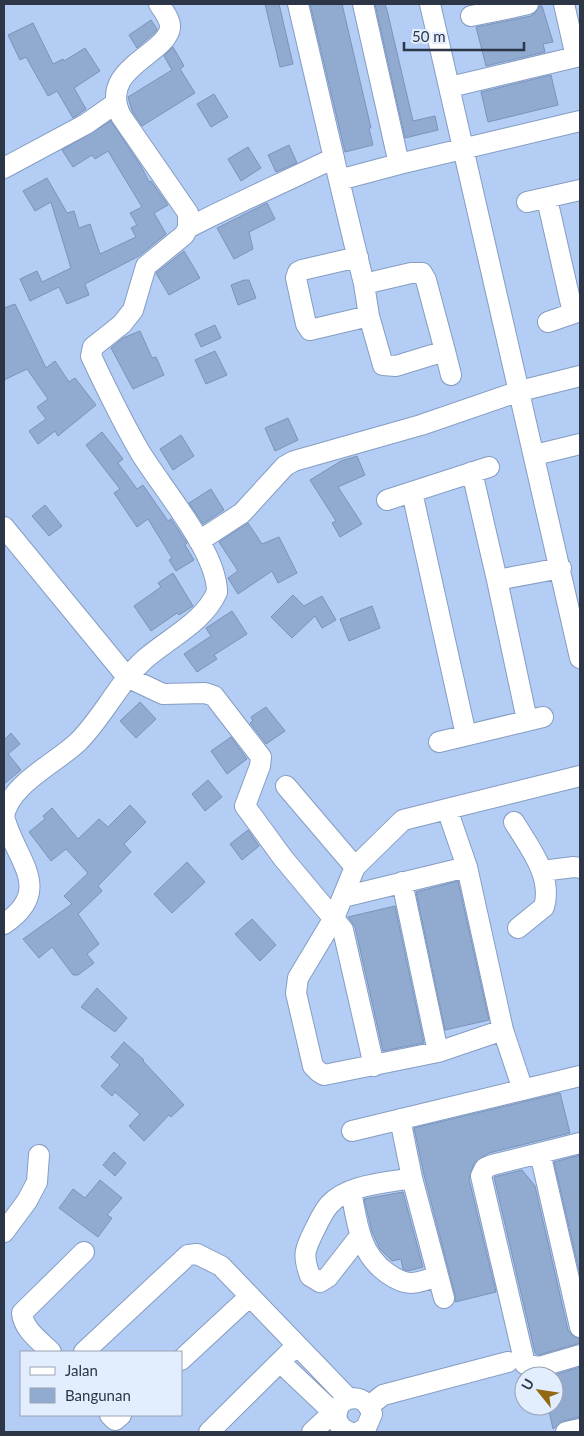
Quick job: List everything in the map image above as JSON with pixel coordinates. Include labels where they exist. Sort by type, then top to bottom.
[{"type":"street","points":[[4,924],[20,911],[27,901],[30,884],[27,871],[6,824],[5,809],[28,782],[77,743],[127,677],[212,603],[217,592],[217,585],[199,541],[140,452],[91,356],[93,347],[122,324],[134,310],[146,266],[184,235],[188,228],[188,213],[121,116],[116,103],[117,91],[126,74],[140,58],[160,44],[170,28],[159,4]]},
{"type":"street","points":[[298,4],[358,257],[369,316],[383,365],[396,366],[445,351]]},
{"type":"street","points":[[363,4],[398,164]]},
{"type":"street","points":[[430,4],[535,455],[568,575],[579,649]]},
{"type":"street","points":[[471,16],[500,7],[528,4]]},
{"type":"street","points":[[450,87],[578,56],[564,4]]},
{"type":"street","points":[[4,168],[86,124],[116,103]]},
{"type":"street","points":[[339,180],[398,164],[580,121]]},
{"type":"street","points":[[188,228],[334,158]]},
{"type":"street","points":[[527,202],[580,190]]},
{"type":"street","points":[[547,199],[577,312],[548,322]]},
{"type":"street","points":[[358,257],[302,270],[298,272],[296,278],[306,324],[310,330],[369,316]]},
{"type":"street","points":[[364,284],[422,273],[426,280],[451,375]]},
{"type":"street","points":[[199,541],[242,513],[285,466],[294,461],[421,425],[520,391],[580,376]]},
{"type":"street","points":[[535,455],[580,444]]},
{"type":"street","points":[[387,500],[481,470],[497,580],[535,718],[439,742]]},
{"type":"street","points":[[412,492],[466,735]]},
{"type":"street","points":[[4,527],[127,677],[163,694],[205,693],[214,696],[262,761],[245,801],[247,812],[334,918],[346,936],[374,1066]]},
{"type":"street","points":[[497,580],[568,575]]},
{"type":"street","points":[[503,1030],[438,1052],[324,1075],[313,1066],[296,994],[296,985],[334,918],[355,867],[403,820],[580,776]]},
{"type":"street","points":[[286,786],[355,867]]},
{"type":"street","points":[[447,809],[467,867],[503,1030],[523,1090]]},
{"type":"street","points":[[514,822],[542,871],[547,890],[544,907],[518,928]]},
{"type":"street","points":[[343,897],[467,867]]},
{"type":"street","points":[[542,871],[580,868]]},
{"type":"street","points":[[402,882],[438,1052]]},
{"type":"street","points":[[352,1131],[580,1076]]},
{"type":"street","points":[[400,1119],[412,1178],[444,1298]]},
{"type":"street","points":[[580,1143],[485,1168],[481,1176],[524,1364],[539,1367],[580,1355]]},
{"type":"street","points":[[540,1153],[580,1327]]},
{"type":"street","points":[[4,1232],[27,1201],[37,1182],[39,1155]]},
{"type":"street","points":[[360,1236],[328,1277],[320,1282],[310,1276],[304,1261],[306,1246],[328,1206],[339,1196],[351,1191],[412,1178]]},
{"type":"street","points":[[351,1191],[360,1236],[373,1262],[397,1279],[412,1283],[437,1276]]},
{"type":"street","points":[[50,1351],[28,1329],[22,1320],[22,1313],[84,1252]]},
{"type":"street","points":[[85,1351],[188,1255],[197,1254],[221,1266],[348,1398]]},
{"type":"street","points":[[182,1359],[250,1296]]},
{"type":"street","points":[[209,1432],[298,1345]]},
{"type":"street","points":[[280,1362],[336,1415]]},
{"type":"street","points":[[370,1423],[383,1395],[508,1362]]},
{"type":"street","points":[[350,1432],[338,1424],[336,1415],[338,1408],[348,1398],[364,1400],[370,1423]]},
{"type":"street","points":[[312,1432],[326,1419],[336,1415]]},
{"type":"street","points":[[566,1432],[580,1428]]},
{"type":"building","points":[[265,4],[279,4],[293,64],[280,67]]},
{"type":"building","points":[[310,4],[342,4],[371,128],[369,128],[373,145],[345,152]]},
{"type":"building","points":[[375,4],[385,4],[387,10],[413,121],[435,116],[438,130],[405,138]]},
{"type":"building","points":[[539,6],[542,6],[553,42],[543,44],[545,52],[486,66],[476,27],[531,16]]},
{"type":"building","points":[[151,20],[157,29],[156,31],[137,48],[129,35]]},
{"type":"building","points":[[33,23],[53,64],[63,59],[64,61],[85,48],[100,71],[74,88],[86,109],[73,118],[57,91],[48,96],[26,57],[20,60],[8,35]]},
{"type":"building","points":[[173,47],[184,66],[180,69],[195,93],[142,126],[132,111],[128,97],[172,70],[164,56]]},
{"type":"building","points":[[551,75],[558,105],[488,122],[481,92]]},
{"type":"building","points":[[214,94],[228,117],[211,127],[197,104]]},
{"type":"building","points":[[111,121],[141,166],[149,182],[151,181],[168,205],[154,213],[166,234],[139,256],[85,284],[89,295],[67,304],[59,287],[30,301],[20,279],[37,271],[42,282],[71,268],[51,202],[35,211],[23,191],[47,178],[67,213],[74,211],[79,228],[90,224],[100,254],[136,237],[131,228],[137,225],[130,213],[142,207],[108,151],[95,159],[92,155],[73,167],[62,150]]},
{"type":"building","points":[[289,145],[297,163],[276,172],[268,155]]},
{"type":"building","points":[[248,147],[261,168],[241,181],[228,159]]},
{"type":"building","points":[[267,203],[275,219],[249,232],[253,249],[234,259],[217,228]]},
{"type":"building","points":[[184,251],[200,278],[169,295],[156,273]]},
{"type":"building","points":[[249,280],[256,298],[238,305],[231,285]]},
{"type":"building","points":[[15,304],[46,368],[55,361],[69,382],[75,378],[96,405],[58,436],[55,431],[38,444],[29,431],[46,419],[37,407],[48,399],[27,369],[4,380],[4,308]]},
{"type":"building","points":[[215,325],[221,338],[201,347],[195,334]]},
{"type":"building","points":[[140,331],[152,358],[156,357],[164,375],[133,389],[111,348],[123,338]]},
{"type":"building","points":[[215,351],[227,375],[206,384],[195,360]]},
{"type":"building","points":[[288,418],[298,440],[275,451],[265,428]]},
{"type":"building","points":[[102,432],[123,459],[118,463],[137,489],[143,485],[168,521],[171,519],[187,543],[185,545],[194,560],[176,571],[169,560],[172,558],[148,519],[137,527],[114,493],[120,489],[86,445]]},
{"type":"building","points":[[181,435],[194,456],[173,470],[160,449]]},
{"type":"building","points":[[357,456],[365,475],[338,487],[362,524],[340,537],[332,523],[336,521],[310,480],[341,461]]},
{"type":"building","points":[[211,489],[224,510],[203,524],[189,503]]},
{"type":"building","points":[[45,505],[62,526],[49,536],[32,516]]},
{"type":"building","points":[[248,523],[262,544],[279,537],[297,573],[278,583],[272,571],[238,594],[228,578],[238,571],[219,542]]},
{"type":"building","points":[[173,573],[193,606],[179,615],[177,613],[151,631],[134,606],[161,587],[158,583]]},
{"type":"building","points":[[293,595],[304,606],[322,596],[336,620],[322,628],[315,616],[292,638],[271,617]]},
{"type":"building","points":[[372,606],[380,628],[349,641],[340,619]]},
{"type":"building","points":[[232,611],[247,634],[214,655],[217,659],[197,672],[184,654],[211,636],[206,628]]},
{"type":"building","points":[[140,702],[156,719],[136,738],[120,721]]},
{"type":"building","points":[[266,707],[285,731],[266,744],[250,723],[253,721],[251,717]]},
{"type":"building","points":[[11,733],[20,744],[8,754],[21,770],[4,784],[4,740]]},
{"type":"building","points":[[231,737],[247,759],[227,774],[211,751]]},
{"type":"building","points":[[208,780],[222,797],[205,811],[192,794]]},
{"type":"building","points":[[130,805],[146,822],[124,844],[131,852],[98,886],[102,891],[78,914],[99,944],[87,954],[94,963],[78,975],[73,975],[52,947],[39,958],[23,939],[72,904],[64,896],[88,873],[66,849],[51,861],[29,832],[45,819],[43,816],[52,808],[78,839],[99,819],[108,827]]},
{"type":"building","points":[[248,830],[259,846],[242,860],[230,844]]},
{"type":"building","points":[[187,862],[205,882],[172,913],[154,894]]},
{"type":"building","points":[[458,881],[489,1020],[445,1030],[416,892]]},
{"type":"building","points":[[395,906],[424,1043],[383,1051],[355,927],[348,917]]},
{"type":"building","points":[[252,919],[276,945],[260,961],[235,934]]},
{"type":"building","points":[[97,988],[127,1018],[115,1032],[81,1007]]},
{"type":"building","points":[[124,1042],[144,1060],[184,1105],[171,1117],[169,1115],[144,1141],[129,1126],[140,1114],[115,1092],[112,1096],[101,1086],[120,1065],[111,1057]]},
{"type":"building","points":[[560,1093],[570,1133],[489,1153],[474,1163],[469,1179],[496,1292],[455,1302],[455,1295],[414,1128]]},
{"type":"building","points":[[114,1152],[126,1163],[115,1176],[103,1165]]},
{"type":"building","points":[[580,1155],[580,1275],[554,1162]]},
{"type":"building","points":[[522,1170],[535,1186],[568,1330],[572,1335],[580,1339],[580,1343],[539,1355],[535,1353],[494,1177]]},
{"type":"building","points":[[100,1180],[122,1198],[107,1215],[112,1218],[98,1237],[59,1208],[73,1189],[85,1198]]},
{"type":"building","points":[[403,1192],[423,1267],[408,1271],[403,1269],[401,1259],[392,1261],[380,1249],[372,1232],[364,1199]]},
{"type":"building","points":[[580,1367],[580,1417],[563,1421],[553,1429],[550,1416],[564,1416],[564,1372]]}]
